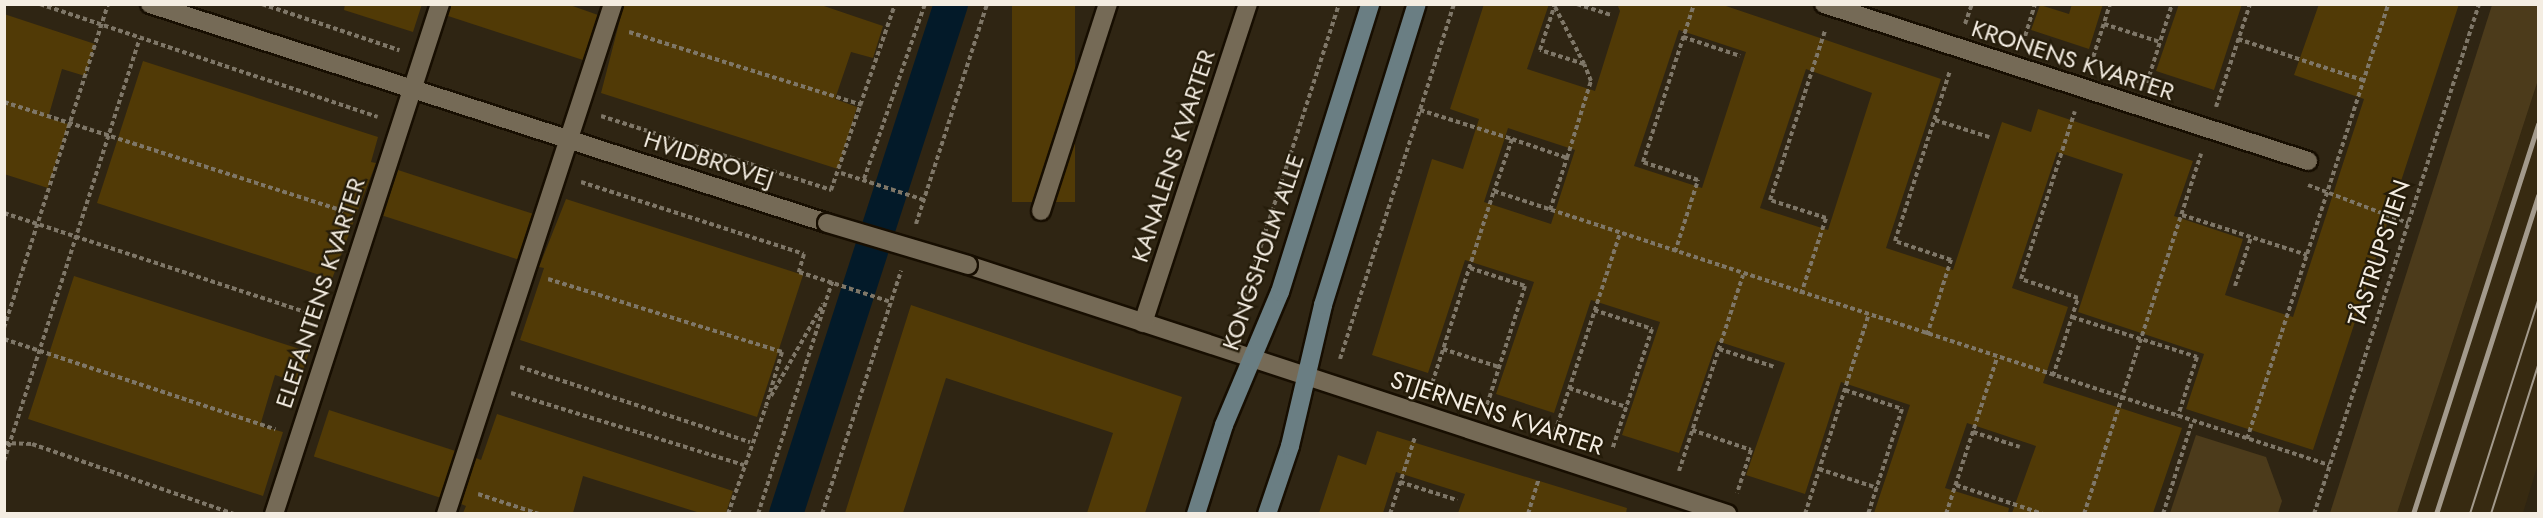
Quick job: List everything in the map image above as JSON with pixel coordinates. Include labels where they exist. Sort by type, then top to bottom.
[{"type":"street","name":"HVIDBROVEJ","points":[[150,4],[1253,357]]},
{"type":"street","name":"ELEFANTENS KVARTER","points":[[274,513],[440,4]]},
{"type":"street","points":[[446,513],[612,4]]},
{"type":"street","points":[[1041,211],[1108,4]]},
{"type":"street","name":"KANALENS KVARTER","points":[[1143,323],[1248,4]]},
{"type":"street","name":"KONGSHOLM ALLE","points":[[1196,513],[1253,357],[1280,292],[1370,4]]},
{"type":"street","points":[[1267,513],[1307,375],[1323,305],[1417,4]]},
{"type":"street","name":"KRONENS KVARTER","points":[[1828,6],[2308,161]]},
{"type":"street","name":"STJERNENS KVARTER","points":[[1253,357],[1671,495],[1730,508]]},
{"type":"path","points":[[40,4],[401,124]]},
{"type":"path","points":[[4,328],[108,4]]},
{"type":"path","points":[[262,4],[423,57]]},
{"type":"path","points":[[578,109],[831,190],[841,173],[895,4]]},
{"type":"path","points":[[864,179],[925,4]]},
{"type":"path","points":[[1227,349],[1339,4]]},
{"type":"path","points":[[1332,384],[1454,4]]},
{"type":"path","points":[[1577,4],[1611,15]]},
{"type":"path","points":[[1675,252],[1698,180],[1643,162],[1694,4]]},
{"type":"path","points":[[1927,335],[1951,260],[1895,242],[1972,4]]},
{"type":"path","points":[[2053,376],[2078,298],[2020,279],[2110,4]]},
{"type":"path","points":[[2139,107],[2172,4]]},
{"type":"path","points":[[2085,513],[2250,4]]},
{"type":"path","points":[[2247,439],[2388,4]]},
{"type":"path","name":"TÅSTRUPSTIEN","points":[[2314,513],[2479,4]]},
{"type":"path","points":[[2015,67],[2035,5]]},
{"type":"path","points":[[1550,210],[1591,81],[1555,6]]},
{"type":"path","points":[[1555,6],[1540,50],[1584,64]]},
{"type":"path","points":[[1801,294],[1826,218],[1770,200],[1828,6]]},
{"type":"path","points":[[606,24],[862,105]]},
{"type":"path","points":[[2103,24],[2160,42]]},
{"type":"path","points":[[1683,37],[1740,56]]},
{"type":"path","points":[[4,461],[140,38]]},
{"type":"path","points":[[2238,39],[2363,80]]},
{"type":"path","points":[[4,102],[370,220]]},
{"type":"path","points":[[1420,110],[1567,158]]},
{"type":"path","points":[[1935,120],[1989,137]]},
{"type":"path","points":[[1390,513],[1512,139]]},
{"type":"path","points":[[2308,161],[2308,189],[2408,223]]},
{"type":"path","points":[[841,173],[924,200]]},
{"type":"path","points":[[556,175],[804,254],[799,272],[891,302]]},
{"type":"path","points":[[1494,191],[1743,275],[2329,465]]},
{"type":"path","points":[[4,213],[336,322]]},
{"type":"path","points":[[2182,215],[2307,255]]},
{"type":"path","points":[[1528,513],[1620,233]]},
{"type":"path","points":[[2235,286],[2251,237]]},
{"type":"path","points":[[1470,268],[1525,286],[1478,432]]},
{"type":"path","points":[[525,272],[782,352],[766,406]]},
{"type":"path","points":[[1671,495],[1743,275]]},
{"type":"path","points":[[758,513],[832,282]]},
{"type":"path","points":[[728,513],[750,442],[766,406],[826,301]]},
{"type":"path","points":[[1594,310],[1652,329],[1605,473]]},
{"type":"path","points":[[1805,513],[1869,316]]},
{"type":"path","points":[[2072,316],[2197,357],[2178,416]]},
{"type":"path","points":[[4,339],[298,437]]},
{"type":"path","points":[[1443,349],[1499,367]]},
{"type":"path","points":[[1719,349],[1775,367]]},
{"type":"path","points":[[1946,513],[1997,358]]},
{"type":"path","points":[[496,360],[750,442]]},
{"type":"path","points":[[487,386],[744,465]]},
{"type":"path","points":[[1569,388],[1626,407]]},
{"type":"path","points":[[1845,390],[1902,409],[1868,513]]},
{"type":"path","points":[[2163,513],[2192,422]]},
{"type":"path","points":[[1692,430],[1751,450],[1730,508]]},
{"type":"path","points":[[1973,432],[2020,447]]},
{"type":"path","points":[[4,442],[32,444],[228,508],[234,513]]},
{"type":"path","points":[[1819,469],[1877,488]]},
{"type":"path","points":[[1400,482],[1457,500]]},
{"type":"path","points":[[1956,485],[2043,513]]},
{"type":"path","points":[[454,487],[539,513]]},
{"type":"path","points":[[226,513],[228,508]]},
{"type":"shaded area","points":[[2492,5],[2538,5],[2538,80],[2397,513],[2330,513]]},
{"type":"shaded area","points":[[2538,80],[2538,464],[2523,513],[2397,513]]},
{"type":"shaded area","points":[[2196,435],[2266,457],[2282,501],[2278,513],[2170,513]]},
{"type":"building","points":[[345,4],[422,4],[413,32],[344,10]]},
{"type":"building","points":[[451,4],[567,4],[598,15],[583,60],[448,16]]},
{"type":"building","points":[[624,4],[818,4],[883,26],[873,58],[851,52],[835,99],[857,107],[838,169],[601,93]]},
{"type":"building","points":[[1012,4],[1075,4],[1075,202],[1012,202]]},
{"type":"building","points":[[1484,4],[1549,4],[1527,69],[1595,91],[1620,11],[1617,4],[1720,4],[1941,79],[1886,248],[1953,270],[2002,122],[2031,132],[2038,109],[2193,161],[2174,216],[2243,239],[2225,295],[2293,317],[2364,99],[2294,75],[2319,4],[2459,4],[2313,450],[2186,409],[2204,354],[2078,312],[2123,174],[2057,152],[2012,288],[2068,307],[2043,383],[2182,428],[2153,513],[2012,513],[2036,446],[1967,423],[1945,488],[2009,508],[2008,513],[1874,513],[1910,405],[1841,382],[1805,494],[1746,475],[1785,363],[1717,341],[1679,453],[1622,435],[1660,322],[1591,300],[1554,413],[1496,394],[1534,282],[1465,260],[1428,373],[1372,355],[1432,159],[1463,169],[1479,119],[1450,109]],"holes":[[[1679,30],[1746,52],[1702,188],[1634,166]],[[1806,69],[1872,93],[1828,230],[1760,208]],[[1508,128],[1575,150],[1551,224],[1484,202]]]},
{"type":"building","points":[[2072,4],[2103,4],[2089,49],[2031,30],[2040,5],[2069,14]]},
{"type":"building","points":[[2179,4],[2242,4],[2214,90],[2156,71]]},
{"type":"building","points":[[4,14],[95,44],[85,76],[62,69],[48,118],[68,124],[48,188],[4,174]]},
{"type":"building","points":[[143,61],[378,137],[371,162],[376,163],[332,279],[97,203]]},
{"type":"building","points":[[398,170],[532,214],[517,259],[383,216]]},
{"type":"building","points":[[566,199],[803,275],[757,417],[520,340],[544,268],[539,267]]},
{"type":"building","points":[[74,276],[309,352],[299,383],[275,375],[260,426],[283,432],[263,496],[28,419]]},
{"type":"building","points":[[911,305],[1182,397],[1145,513],[1087,513],[1113,433],[946,378],[903,513],[845,513]]},
{"type":"building","points":[[329,410],[455,451],[440,498],[314,457]]},
{"type":"building","points":[[497,414],[733,491],[726,513],[700,513],[583,476],[573,513],[463,513],[466,506],[461,504],[476,458],[481,460]]},
{"type":"building","points":[[1377,431],[1627,508],[1626,513],[1458,513],[1465,494],[1396,472],[1383,513],[1319,513],[1338,455],[1366,465]]},
{"type":"waterway","points":[[786,514],[951,4]]},
{"type":"tram line","points":[[2470,514],[2538,301]]},
{"type":"tram line","points":[[2491,514],[2538,366]]},
{"type":"railway","points":[[2413,514],[2538,125]]},
{"type":"railway","points":[[2436,514],[2538,196]]}]
